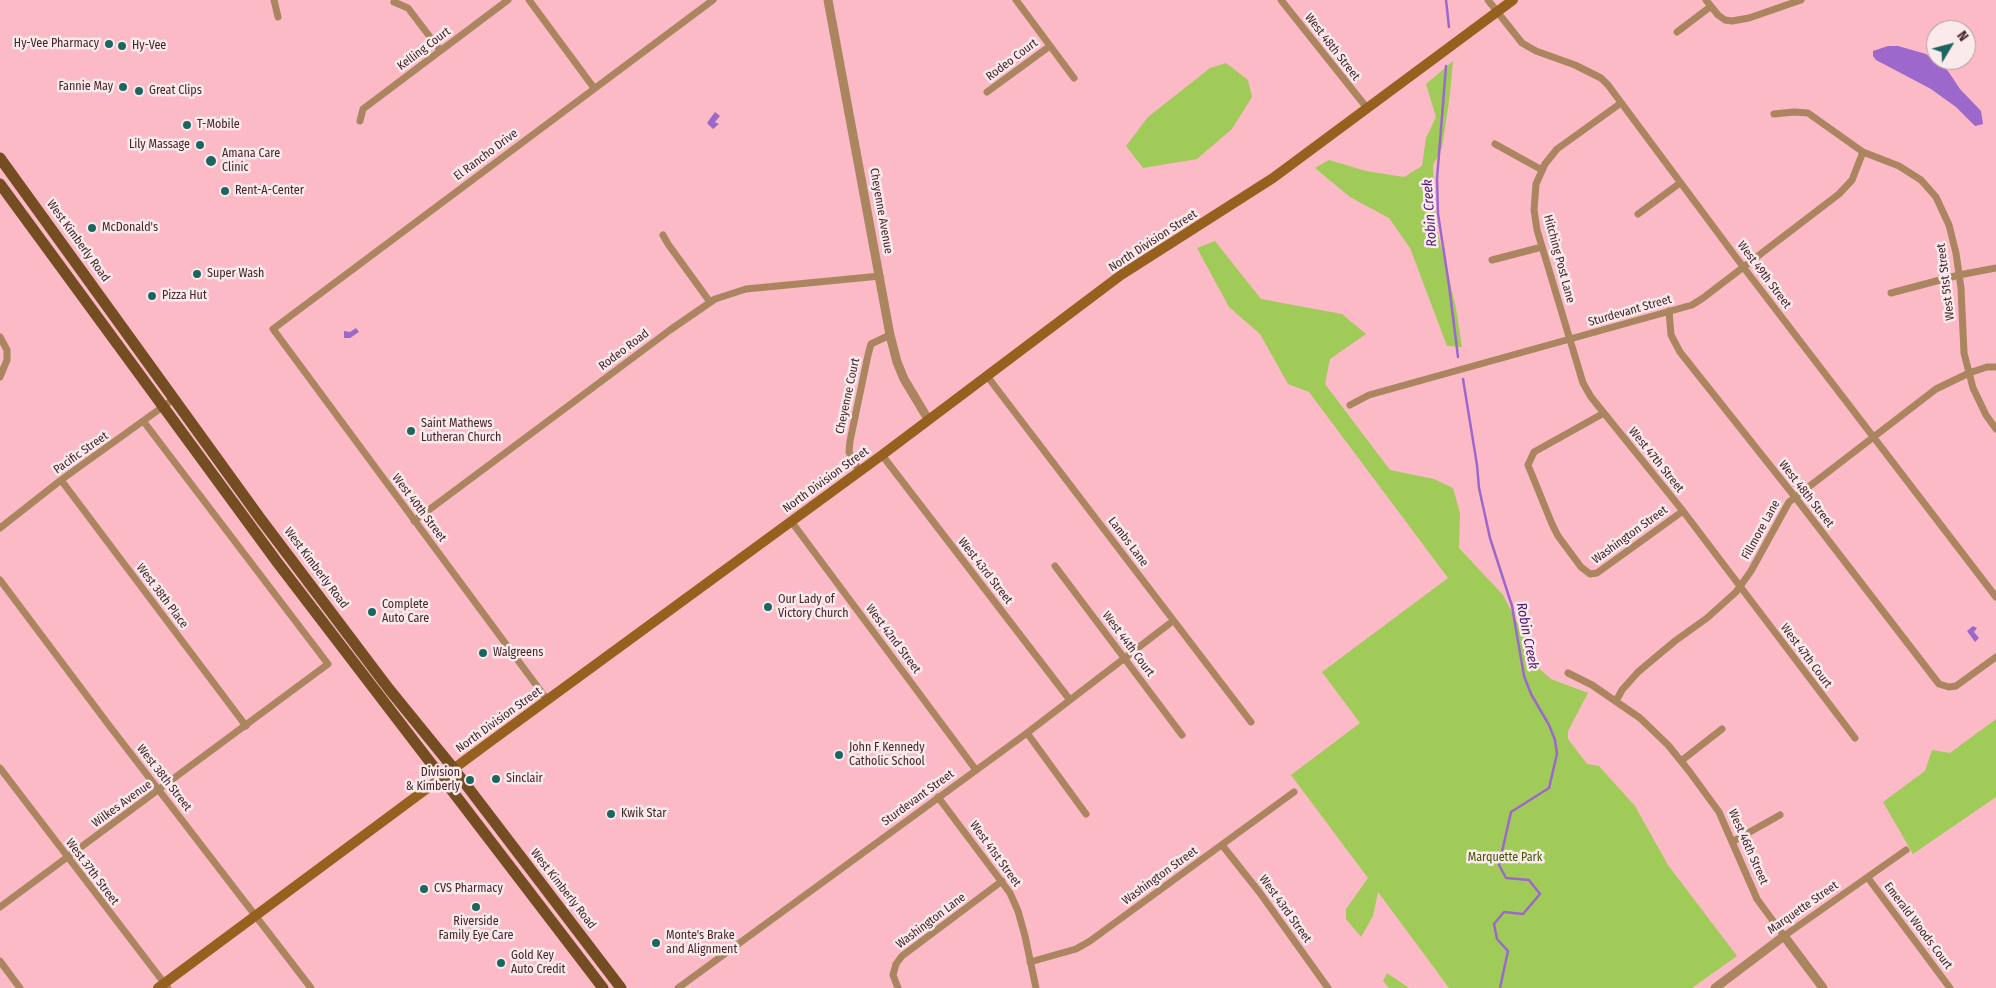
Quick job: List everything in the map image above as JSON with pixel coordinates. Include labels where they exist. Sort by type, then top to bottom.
[{"type":"main road","name":"North Division Street","points":[[163,986],[454,769],[882,455],[1121,275],[1273,178],[1513,0]]},
{"type":"main road","name":"West Kimberly Road","points":[[0,158],[260,518],[389,689],[454,769],[621,988]]},
{"type":"main road","points":[[0,184],[282,570],[603,988]]},
{"type":"street","points":[[274,0],[278,17]]},
{"type":"street","name":"Kelling Court","points":[[360,121],[363,109],[508,0]]},
{"type":"street","points":[[529,0],[594,88]]},
{"type":"street","name":"El Rancho Drive","points":[[273,329],[713,0]]},
{"type":"street","name":"Cheyenne Avenue","points":[[828,0],[890,335],[897,362],[904,379],[928,419]]},
{"type":"street","points":[[1016,0],[1074,78]]},
{"type":"street","name":"West 48th Street","points":[[1281,0],[1367,108]]},
{"type":"street","name":"West 49th Street","points":[[1488,0],[1522,43],[1536,51],[1575,65],[1601,78],[1996,597]]},
{"type":"street","points":[[1677,32],[1708,3],[1718,15],[1725,20],[1732,21],[1749,18],[1801,0]]},
{"type":"street","points":[[394,2],[408,8],[440,50]]},
{"type":"street","name":"Rodeo Court","points":[[987,92],[1050,46]]},
{"type":"street","name":"Hitching Post Lane","points":[[1569,339],[1537,230],[1534,210],[1536,184],[1542,170],[1558,148],[1621,103]]},
{"type":"street","name":"West 51st Street","points":[[1774,114],[1808,113],[1863,152],[1900,166],[1921,180],[1936,196],[1949,225],[1956,253],[1964,352],[1969,373],[1973,388],[1986,415],[1996,429]]},
{"type":"street","points":[[1496,144],[1542,170]]},
{"type":"street","name":"Sturdevant Street","points":[[1350,405],[1370,395],[1692,305],[1744,268],[1839,194],[1852,180],[1863,152]]},
{"type":"street","points":[[1638,214],[1680,183]]},
{"type":"street","points":[[663,235],[710,302]]},
{"type":"street","points":[[1492,260],[1542,247]]},
{"type":"street","points":[[1891,293],[1959,275],[1996,268]]},
{"type":"street","name":"Rodeo Road","points":[[414,521],[710,302],[736,290],[880,276]]},
{"type":"street","name":"West 48th Street","points":[[1669,311],[1671,335],[1680,352],[1939,684],[1949,687],[1956,686],[1996,657]]},
{"type":"street","name":"West 40th Street","points":[[273,329],[548,701]]},
{"type":"street","name":"Cheyenne Court","points":[[859,471],[851,458],[850,441],[868,355],[871,344],[890,335]]},
{"type":"street","points":[[0,337],[7,350],[7,360],[0,377]]},
{"type":"street","name":"West 47th Street","points":[[1569,339],[1583,383],[1591,397],[1683,511],[1740,586]]},
{"type":"street","name":"Fillmore Lane","points":[[1616,701],[1622,690],[1638,672],[1675,640],[1707,618],[1740,586],[1752,571],[1782,512],[1795,497],[1936,388],[1969,373],[1996,367]]},
{"type":"street","name":"Lambs Lane","points":[[987,376],[1251,722]]},
{"type":"street","name":"Pacific Street","points":[[0,528],[61,480],[175,398]]},
{"type":"street","name":"Washington Street","points":[[1604,414],[1534,452],[1528,465],[1558,536],[1582,566],[1590,574],[1597,573],[1683,511]]},
{"type":"street","name":"Wilkes Avenue","points":[[0,907],[328,664],[144,422]]},
{"type":"street","name":"West 43rd Street","points":[[882,455],[1070,700]]},
{"type":"street","name":"West 38th Place","points":[[61,480],[246,726]]},
{"type":"street","name":"West 42nd Street","points":[[791,521],[976,770]]},
{"type":"street","name":"West 44th Court","points":[[1055,566],[1182,735]]},
{"type":"street","name":"West 38th Street","points":[[0,580],[311,988]]},
{"type":"street","name":"West 47th Court","points":[[1740,586],[1854,738]]},
{"type":"street","name":"Sturdevant Street","points":[[678,988],[1027,733],[1169,624]]},
{"type":"street","name":"West 46th Street","points":[[1568,673],[1592,685],[1640,718],[1668,745],[1681,761],[1719,812],[1757,899],[1823,988]]},
{"type":"street","points":[[1681,761],[1722,730]]},
{"type":"street","points":[[1027,733],[1086,814]]},
{"type":"street","name":"West 37th Street","points":[[0,768],[163,986]]},
{"type":"street","name":"Washington Street","points":[[1030,962],[1076,949],[1090,941],[1294,792]]},
{"type":"street","name":"West 41st Street","points":[[938,797],[1010,893],[1018,911],[1036,988]]},
{"type":"street","points":[[1732,842],[1780,815]]},
{"type":"street","name":"West 43rd Street","points":[[1222,845],[1260,893],[1328,988]]},
{"type":"street","name":"Marquette Street","points":[[1715,988],[1784,936],[1906,850]]},
{"type":"street","name":"Emerald Woods Court","points":[[1868,878],[1950,988]]},
{"type":"street","name":"Washington Lane","points":[[898,988],[893,975],[896,964],[902,956],[1002,882]]},
{"type":"street","points":[[0,961],[20,988]]},
{"type":"green space","points":[[1453,61],[1442,148],[1433,165],[1435,221],[1456,308],[1462,347],[1447,346],[1410,248],[1389,218],[1350,197],[1315,168],[1329,160],[1366,171],[1404,177],[1422,166],[1426,138],[1436,117],[1426,84]]},
{"type":"green space","points":[[1226,63],[1248,80],[1252,97],[1232,129],[1197,159],[1143,168],[1126,146],[1148,117],[1210,68]]},
{"type":"green space","name":"Marquette Park","points":[[1215,241],[1261,299],[1342,314],[1366,334],[1330,359],[1325,384],[1390,470],[1434,479],[1453,488],[1460,513],[1459,548],[1503,595],[1523,634],[1536,666],[1551,679],[1588,693],[1568,731],[1568,739],[1587,764],[1599,766],[1635,806],[1668,865],[1737,956],[1692,988],[1449,988],[1378,892],[1373,916],[1361,937],[1346,919],[1346,909],[1368,878],[1291,775],[1360,723],[1322,672],[1448,578],[1309,392],[1288,384],[1260,334],[1229,307],[1197,248]]},
{"type":"green space","points":[[1996,719],[1996,797],[1913,854],[1883,802],[1925,771],[1932,750],[1950,753]]},
{"type":"green space","points":[[1387,973],[1409,988],[1389,988],[1383,981]]},
{"type":"shaded area","points":[[1888,46],[1898,46],[1926,54],[1926,70],[1948,71],[1960,89],[1981,111],[1983,124],[1975,126],[1956,107],[1931,89],[1876,60],[1873,56],[1873,51]]},
{"type":"shaded area","points":[[715,112],[720,116],[715,122],[719,124],[713,129],[707,123]]},
{"type":"shaded area","points":[[356,328],[359,332],[350,338],[344,338],[344,331],[350,332]]},
{"type":"shaded area","points":[[1973,626],[1977,628],[1974,632],[1979,638],[1975,642],[1967,631]]},
{"type":"waterway","name":"Robin Creek","points":[[1446,0],[1449,27]]},
{"type":"waterway","name":"Robin Creek","points":[[1446,66],[1437,179],[1438,214],[1458,357]]},
{"type":"waterway","name":"Robin Creek","points":[[1463,379],[1479,488],[1490,538],[1512,606],[1524,676],[1531,694],[1549,725],[1555,740],[1557,754],[1549,788],[1511,812],[1499,865],[1506,878],[1529,880],[1540,894],[1523,914],[1504,912],[1494,924],[1497,939],[1508,951],[1500,988]]},
{"type":"place","name":"Hy-Vee Pharmacy","points":[[109,44]]},
{"type":"place","name":"Hy-Vee","points":[[122,46]]},
{"type":"place","name":"Fannie May","points":[[123,87]]},
{"type":"place","name":"Great Clips","points":[[139,91]]},
{"type":"place","name":"T-Mobile","points":[[187,125]]},
{"type":"place","name":"Lily Massage","points":[[200,145]]},
{"type":"place","name":"Amana Care Clinic","points":[[211,161]]},
{"type":"place","name":"Rent-A-Center","points":[[225,191]]},
{"type":"place","name":"McDonald's","points":[[92,228]]},
{"type":"place","name":"Super Wash","points":[[197,274]]},
{"type":"place","name":"Pizza Hut","points":[[152,296]]},
{"type":"place","name":"Saint Mathews Lutheran Church","points":[[411,431]]},
{"type":"place","name":"Our Lady of Victory Church","points":[[768,607]]},
{"type":"place","name":"Complete Auto Care","points":[[372,612]]},
{"type":"place","name":"Walgreens","points":[[483,653]]},
{"type":"place","name":"John F Kennedy Catholic School","points":[[839,755]]},
{"type":"place","name":"Sinclair","points":[[496,779]]},
{"type":"place","name":"Division & Kimberly","points":[[470,780]]},
{"type":"place","name":"Kwik Star","points":[[611,814]]},
{"type":"place","name":"CVS Pharmacy","points":[[424,889]]},
{"type":"place","name":"Riverside Family Eye Care","points":[[476,907]]},
{"type":"place","name":"Monte's Brake and Alignment","points":[[656,943]]},
{"type":"place","name":"Gold Key Auto Credit","points":[[501,963]]}]
